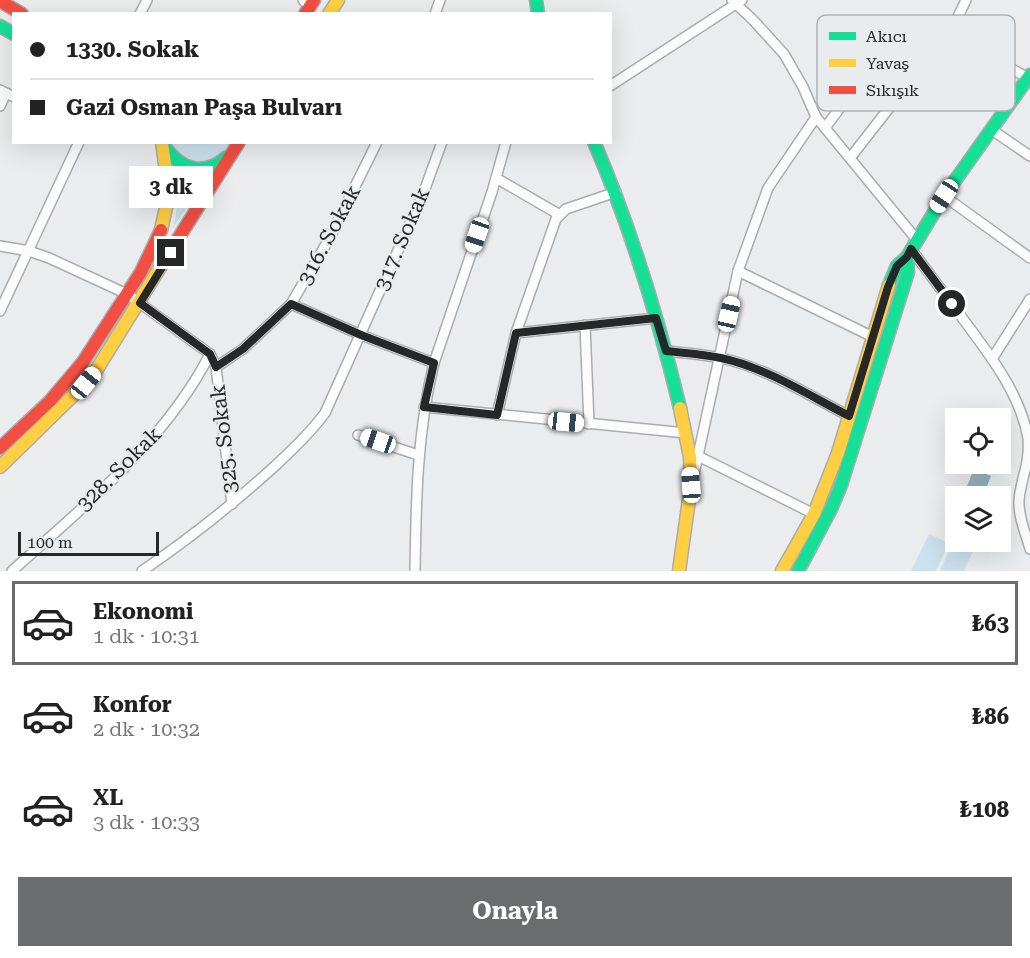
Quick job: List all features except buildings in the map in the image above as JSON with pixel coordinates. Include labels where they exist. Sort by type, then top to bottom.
[{"type":"street","points":[[0,1],[19,12]]},
{"type":"street","points":[[612,85],[736,1],[784,54],[803,87],[816,117],[850,158],[911,249],[1007,383],[1020,413],[1030,456],[1020,492],[1019,511],[1030,549]]},
{"type":"street","points":[[1015,69],[1029,76],[1015,96]]},
{"type":"street","points":[[0,106],[6,93]]},
{"type":"street","points":[[825,128],[838,111]]},
{"type":"street","points":[[850,158],[887,111]]},
{"type":"street","points":[[782,571],[814,514],[838,453],[888,287],[897,266],[1005,111]]},
{"type":"street","points":[[679,571],[691,485],[738,271],[768,188],[816,117]]},
{"type":"street","points":[[992,130],[1030,156]]},
{"type":"street","points":[[0,311],[78,144]]},
{"type":"street","points":[[0,448],[65,386],[86,360],[145,267],[164,222],[169,188],[162,144]]},
{"type":"street","points":[[163,144],[173,158],[195,169],[219,164],[237,145]]},
{"type":"street","name":"316. Sokak","points":[[216,367],[243,349],[291,304],[329,239],[376,144]]},
{"type":"street","name":"317. Sokak","points":[[142,571],[232,504],[312,431],[333,398],[422,197],[441,144]]},
{"type":"street","points":[[416,571],[418,455],[424,407],[434,363],[505,144]]},
{"type":"street","points":[[595,144],[616,192],[636,250],[666,351],[686,433],[691,485]]},
{"type":"street","points":[[0,467],[86,383],[140,303],[237,145]]},
{"type":"street","points":[[496,178],[560,215]]},
{"type":"street","points":[[497,415],[516,333],[551,230],[566,209],[616,192]]},
{"type":"street","points":[[944,196],[1030,258]]},
{"type":"street","name":"325. Sokak","points":[[0,246],[29,251],[49,258],[127,294],[210,354],[216,367],[232,504]]},
{"type":"street","points":[[798,571],[841,485],[908,272],[911,249]]},
{"type":"street","points":[[738,271],[873,337]]},
{"type":"street","points":[[992,359],[1030,299]]},
{"type":"street","points":[[291,304],[361,335],[434,363]]},
{"type":"street","points":[[516,333],[656,318]]},
{"type":"street","points":[[585,325],[589,424]]},
{"type":"street","points":[[666,351],[719,357],[766,373],[849,416]]},
{"type":"street","name":"328. Sokak","points":[[12,571],[101,490],[160,430],[189,391],[210,354]]},
{"type":"street","points":[[424,407],[686,433]]},
{"type":"street","points":[[358,435],[418,455]]},
{"type":"street","points":[[698,456],[814,514]]},
{"type":"shaded area","points":[[169,144],[230,144],[222,155],[209,162],[188,162],[177,155]]},
{"type":"shaded area","points":[[177,174],[193,179],[207,179],[174,226],[179,193]]},
{"type":"shaded area","points":[[972,474],[991,476],[987,486],[967,486]]},
{"type":"shaded area","points":[[929,534],[945,541],[945,552],[936,571],[911,571]]},
{"type":"shaded area","points":[[948,552],[973,552],[964,571],[940,571]]},
{"type":"traffic: fast","points":[[536,0],[538,12]]},
{"type":"traffic: fast","points":[[0,26],[12,33]]},
{"type":"traffic: fast","points":[[1015,96],[1030,75]]},
{"type":"traffic: fast","points":[[889,285],[897,266],[907,257],[944,196],[1004,111]]},
{"type":"traffic: fast","points":[[595,144],[643,273],[680,408]]},
{"type":"traffic: fast","points":[[164,146],[178,161],[193,168],[210,167],[227,157]]},
{"type":"traffic: fast","points":[[798,571],[841,485],[908,272],[907,257]]},
{"type":"traffic: slow","points":[[330,12],[338,0]]},
{"type":"traffic: slow","points":[[161,230],[169,194],[162,144]]},
{"type":"traffic: slow","points":[[0,467],[86,383],[164,261]]},
{"type":"traffic: slow","points":[[782,571],[814,514],[838,453],[889,285]]},
{"type":"traffic: slow","points":[[679,571],[691,485],[690,457],[680,408]]},
{"type":"traffic: jam","points":[[306,12],[314,0]]},
{"type":"traffic: jam","points":[[0,1],[19,12]]},
{"type":"traffic: jam","points":[[164,261],[238,144]]},
{"type":"traffic: jam","points":[[0,448],[50,401],[83,362],[141,272],[161,230]]},
{"type":"route","points":[[171,253],[140,303],[210,354],[216,367],[243,349],[291,304],[361,335],[434,363],[424,407],[497,415],[516,333],[656,318],[666,351],[719,357],[740,363],[766,373],[849,416],[888,287],[897,266],[907,257],[911,249],[952,304]]}]
